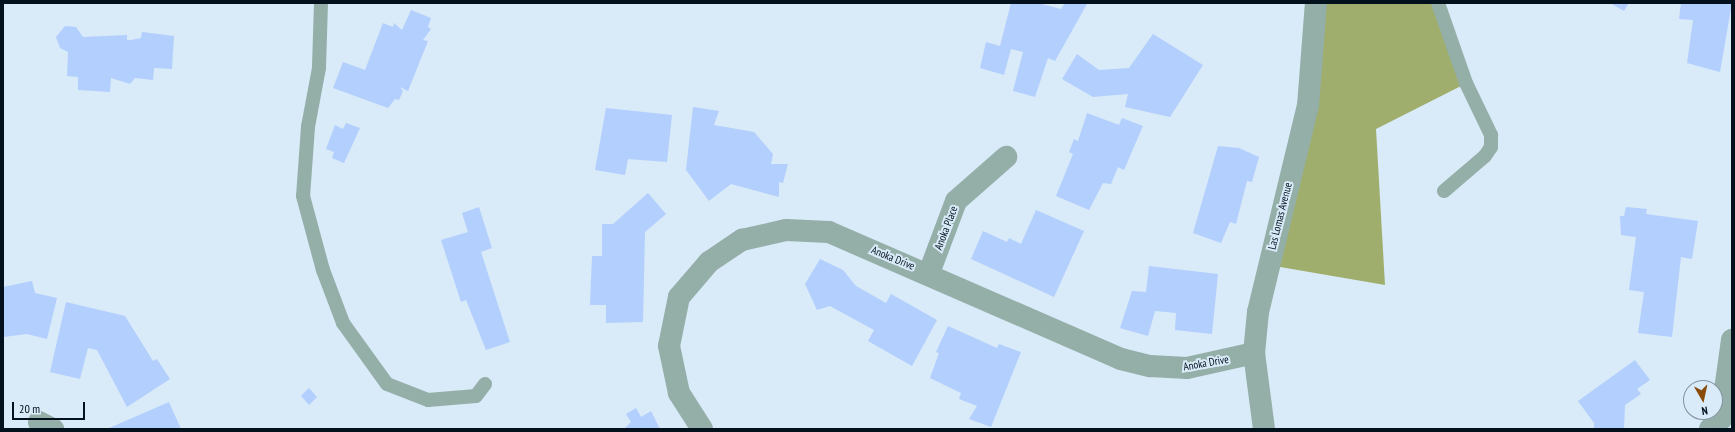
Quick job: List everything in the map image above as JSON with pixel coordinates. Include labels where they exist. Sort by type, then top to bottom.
[{"type":"street","name":"Las Lomas Avenue","points":[[1264,429],[1254,353],[1272,242],[1308,106],[1316,3]]},
{"type":"street","name":"Anoka Place","points":[[929,273],[956,201],[1006,157]]},
{"type":"street","name":"Anoka Drive","points":[[702,429],[679,393],[669,346],[679,297],[710,262],[742,240],[786,230],[829,232],[929,273],[1121,359],[1150,366],[1187,368],[1254,353]]},
{"type":"street","points":[[1716,424],[1732,340]]},
{"type":"lane","points":[[321,3],[319,68],[308,127],[303,196],[323,270],[343,323],[387,384],[428,400],[476,396],[484,384]]},
{"type":"lane","points":[[1438,3],[1466,83],[1491,134],[1491,147],[1485,156],[1444,191]]},
{"type":"green space","points":[[1316,3],[1445,3],[1461,86],[1376,129],[1385,285],[1268,265]]},
{"type":"building","points":[[1011,3],[1038,3],[1061,9],[1065,3],[1087,4],[1055,61],[1048,58],[1035,97],[1013,91],[1023,52],[1011,49],[1004,75],[980,68],[986,42],[1000,46]]},
{"type":"building","points":[[1610,3],[1629,3],[1624,11]]},
{"type":"building","points":[[1681,3],[1732,3],[1720,72],[1687,63],[1693,20],[1679,19]]},
{"type":"building","points":[[411,10],[431,18],[428,27],[431,29],[423,40],[428,41],[408,91],[400,87],[403,91],[399,100],[395,99],[388,108],[333,88],[343,62],[365,70],[383,23],[393,27],[394,23],[402,30]]},
{"type":"building","points":[[65,26],[76,27],[83,37],[127,35],[127,40],[131,40],[141,38],[142,32],[174,36],[172,69],[154,68],[153,80],[135,78],[130,84],[111,78],[110,92],[78,90],[78,77],[67,76],[68,52],[60,48],[56,37]]},
{"type":"building","points":[[1153,34],[1203,65],[1170,117],[1125,107],[1128,94],[1093,97],[1062,79],[1077,54],[1099,70],[1129,68]]},
{"type":"building","points":[[693,107],[719,111],[714,125],[754,132],[773,154],[771,164],[788,164],[783,183],[779,182],[779,197],[731,184],[709,201],[686,170]]},
{"type":"building","points":[[606,108],[672,115],[667,162],[628,159],[625,175],[595,170]]},
{"type":"building","points":[[1087,113],[1119,125],[1122,118],[1143,126],[1124,170],[1118,167],[1111,184],[1103,183],[1089,210],[1056,196],[1073,154],[1069,152],[1074,139],[1078,141]]},
{"type":"building","points":[[346,123],[360,128],[344,163],[332,158],[334,152],[326,149],[335,125],[343,129]]},
{"type":"building","points":[[1218,146],[1239,148],[1259,157],[1252,182],[1247,181],[1236,224],[1230,222],[1221,243],[1193,233]]},
{"type":"building","points":[[648,193],[666,214],[645,232],[643,322],[606,323],[606,305],[590,305],[592,256],[602,256],[602,224],[613,224]]},
{"type":"building","points":[[479,207],[492,248],[481,252],[510,342],[486,350],[466,300],[461,302],[441,240],[468,232],[462,213]]},
{"type":"building","points":[[1626,207],[1647,209],[1646,214],[1698,221],[1692,259],[1681,257],[1672,337],[1638,333],[1644,292],[1629,290],[1636,237],[1621,235],[1620,216],[1624,216]]},
{"type":"building","points":[[1036,210],[1084,231],[1054,297],[971,259],[983,231],[1007,242],[1009,238],[1021,244]]},
{"type":"building","points":[[820,259],[843,270],[856,286],[886,303],[891,294],[937,320],[912,366],[868,341],[874,330],[830,306],[817,310],[805,284]]},
{"type":"building","points":[[1149,266],[1218,274],[1212,334],[1175,330],[1176,313],[1155,311],[1148,336],[1120,328],[1132,291],[1146,292]]},
{"type":"building","points":[[32,281],[35,293],[57,298],[47,339],[27,334],[3,337],[3,287]]},
{"type":"building","points":[[66,302],[125,316],[153,361],[157,359],[170,379],[127,407],[97,350],[88,348],[80,379],[50,372]]},
{"type":"building","points":[[948,326],[997,348],[999,344],[1021,352],[991,427],[969,419],[977,406],[959,399],[961,393],[930,378],[939,353],[936,352]]},
{"type":"building","points":[[1635,360],[1650,380],[1637,389],[1641,394],[1625,405],[1624,429],[1594,429],[1594,423],[1578,401]]},
{"type":"building","points":[[309,388],[317,397],[309,405],[301,396]]},
{"type":"building","points":[[169,402],[181,429],[107,429]]},
{"type":"building","points":[[636,408],[641,417],[651,411],[660,429],[624,429],[631,422],[626,414]]}]
